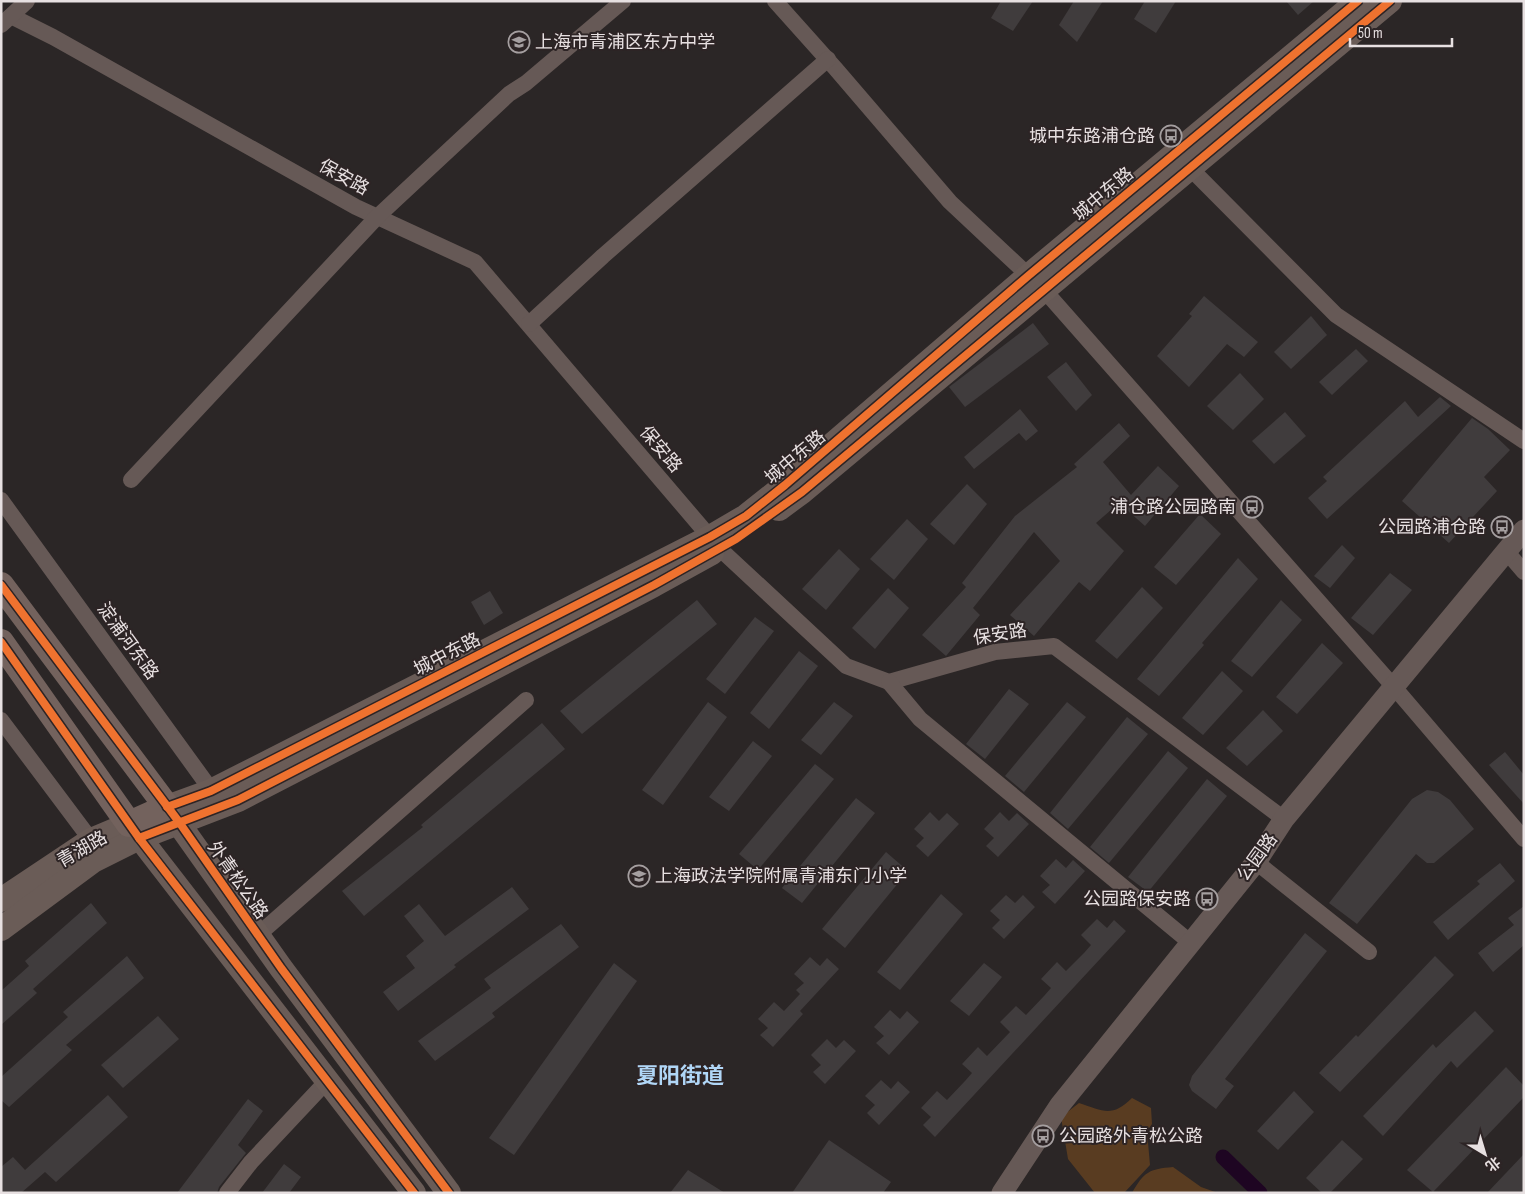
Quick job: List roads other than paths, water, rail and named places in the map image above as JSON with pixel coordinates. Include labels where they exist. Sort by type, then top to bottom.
[{"type":"main road","name":"城中东路","points":[[173,815],[217,798],[238,800],[637,594],[715,543],[736,539],[802,492],[1036,283],[1358,1]]},
{"type":"main road","name":"城中东路","points":[[1036,283],[1190,168],[1390,1]]},
{"type":"main road","name":"外青松公路","points":[[1,585],[173,815],[258,935],[449,1193]]},
{"type":"main road","points":[[1,642],[134,831],[414,1193]]},
{"type":"main road","name":"青湖路","points":[[1,900],[90,840],[134,831],[173,815]]},
{"type":"main road","name":"青湖路","points":[[1,929],[134,831]]},
{"type":"street","points":[[6,20],[27,1]]},
{"type":"street","points":[[131,480],[377,217],[509,94],[526,83],[623,1]]},
{"type":"street","points":[[775,1],[828,59],[950,202],[1036,283],[1394,687],[1524,838]]},
{"type":"street","name":"保安路","points":[[6,20],[377,217],[475,262],[715,543],[846,666],[889,682],[995,652],[1054,646],[1284,819]]},
{"type":"street","points":[[529,324],[603,256],[828,59]]},
{"type":"street","points":[[1190,168],[1336,315],[1524,441]]},
{"type":"street","name":"淀浦河东路","points":[[1,500],[217,798]]},
{"type":"street","name":"公园路","points":[[1002,1193],[1060,1105],[1256,862],[1284,819],[1524,530]]},
{"type":"street","points":[[1506,552],[1524,572]]},
{"type":"street","points":[[889,682],[920,719],[1190,943]]},
{"type":"street","points":[[258,935],[526,700]]},
{"type":"street","points":[[1,720],[90,840]]},
{"type":"street","points":[[1256,862],[1369,952]]},
{"type":"street","points":[[227,1193],[252,1162],[327,1081]]},
{"type":"waterway","points":[[1223,1157],[1260,1193]]},
{"type":"place","name":"上海市青浦区东方中学","points":[[519,42]]},
{"type":"place","name":"城中东路浦仓路","points":[[1171,136]]},
{"type":"place","name":"浦仓路公园路南","points":[[1252,507]]},
{"type":"place","name":"公园路浦仓路","points":[[1502,527]]},
{"type":"place","name":"上海政法学院附属青浦东门小学","points":[[639,876]]},
{"type":"place","name":"公园路保安路","points":[[1207,899]]},
{"type":"place","name":"公园路外青松公路","points":[[1043,1136]]},
{"type":"district","name":"夏阳街道","points":[[680,1075]]}]
